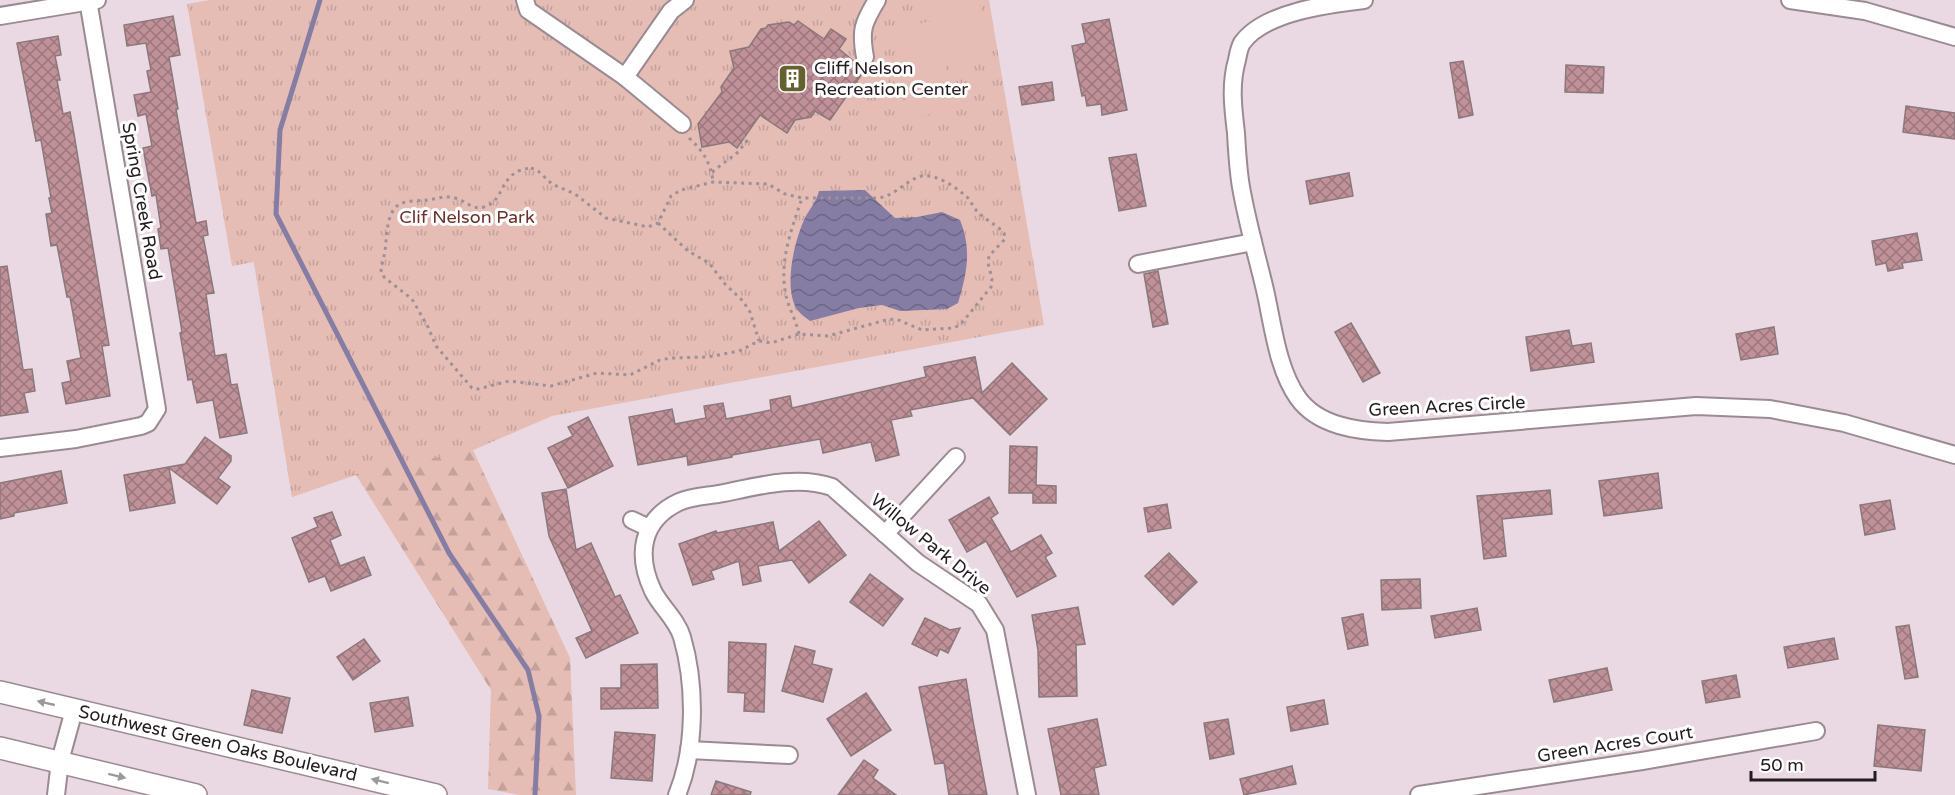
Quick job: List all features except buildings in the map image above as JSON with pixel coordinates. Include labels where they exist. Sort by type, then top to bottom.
[{"type":"main road","name":"Southwest Green Oaks Boulevard","points":[[0,692],[436,795]]},
{"type":"main road","points":[[0,748],[196,795]]},
{"type":"street","points":[[0,16],[91,0]]},
{"type":"street","name":"Spring Creek Road","points":[[0,448],[76,440],[141,426],[147,423],[157,409],[91,0]]},
{"type":"street","points":[[525,0],[528,10],[625,77],[682,124]]},
{"type":"street","points":[[625,77],[672,11],[685,0]]},
{"type":"street","points":[[865,57],[862,30],[878,0]]},
{"type":"street","name":"Green Acres Circle","points":[[1364,0],[1324,5],[1276,19],[1254,31],[1241,44],[1234,71],[1232,96],[1241,187],[1287,379],[1299,400],[1319,416],[1342,427],[1365,432],[1388,432],[1696,406],[1770,409],[1844,423],[1955,454]]},
{"type":"street","points":[[1790,0],[1865,11],[1955,37]]},
{"type":"street","points":[[1138,264],[1254,242]]},
{"type":"street","points":[[885,534],[956,457]]},
{"type":"street","name":"Willow Park Drive","points":[[649,528],[660,513],[681,501],[768,484],[817,482],[832,487],[918,563],[979,604],[995,630],[1027,795]]},
{"type":"street","points":[[632,520],[649,528],[643,547],[646,568],[653,591],[681,635],[690,672],[692,706],[689,750],[684,778],[677,795]]},
{"type":"street","points":[[56,795],[60,762],[74,710]]},
{"type":"street","name":"Green Acres Court","points":[[1419,795],[1642,761],[1816,731]]},
{"type":"street","points":[[689,750],[789,755]]},
{"type":"path","points":[[682,124],[684,134],[705,153],[713,182]]},
{"type":"path","points":[[712,172],[744,146],[748,140],[744,137]]},
{"type":"path","points":[[531,168],[538,171],[545,180],[574,194],[606,218],[648,226],[658,223],[671,196],[681,190],[713,182],[768,184],[785,194],[802,198],[886,197],[922,175],[948,183],[968,199],[976,211],[1004,233],[1005,239],[989,256],[991,287],[962,324],[954,328],[922,330],[897,319],[874,322],[828,336],[800,334],[771,343],[759,341],[739,351],[715,356],[660,360],[630,375],[597,373],[551,386],[508,381],[478,389],[472,388],[436,346],[412,299],[381,273],[390,221],[394,210],[399,205],[452,197],[473,207],[482,208],[490,205],[505,183],[520,169],[531,168]]},
{"type":"path","points":[[800,334],[790,310],[784,273],[790,233],[802,198]]},
{"type":"path","points":[[658,223],[683,247],[709,263],[725,284],[743,301],[750,312],[759,341]]},
{"type":"green space","name":"Clif Nelson Park","points":[[210,0],[989,0],[1044,325],[552,416],[473,450],[356,474],[292,497],[254,262],[232,266],[187,4]]},
{"type":"green space","points":[[934,0],[979,0],[990,57],[946,66],[954,110],[909,118],[893,29],[937,20]]},
{"type":"green space","points":[[254,262],[551,416],[473,450],[570,658],[576,795],[520,795],[488,789],[491,690],[356,475],[292,497]]},
{"type":"water","points":[[865,190],[895,218],[942,212],[960,220],[966,241],[967,262],[958,303],[947,309],[900,311],[882,305],[859,308],[810,321],[797,310],[792,299],[791,288],[794,252],[804,220],[819,191]]},
{"type":"waterway","points":[[320,0],[280,130],[276,214],[449,553],[528,670],[539,716],[535,795]]},
{"type":"place","name":"Cliff Nelson Recreation Center","points":[[793,78]]}]
